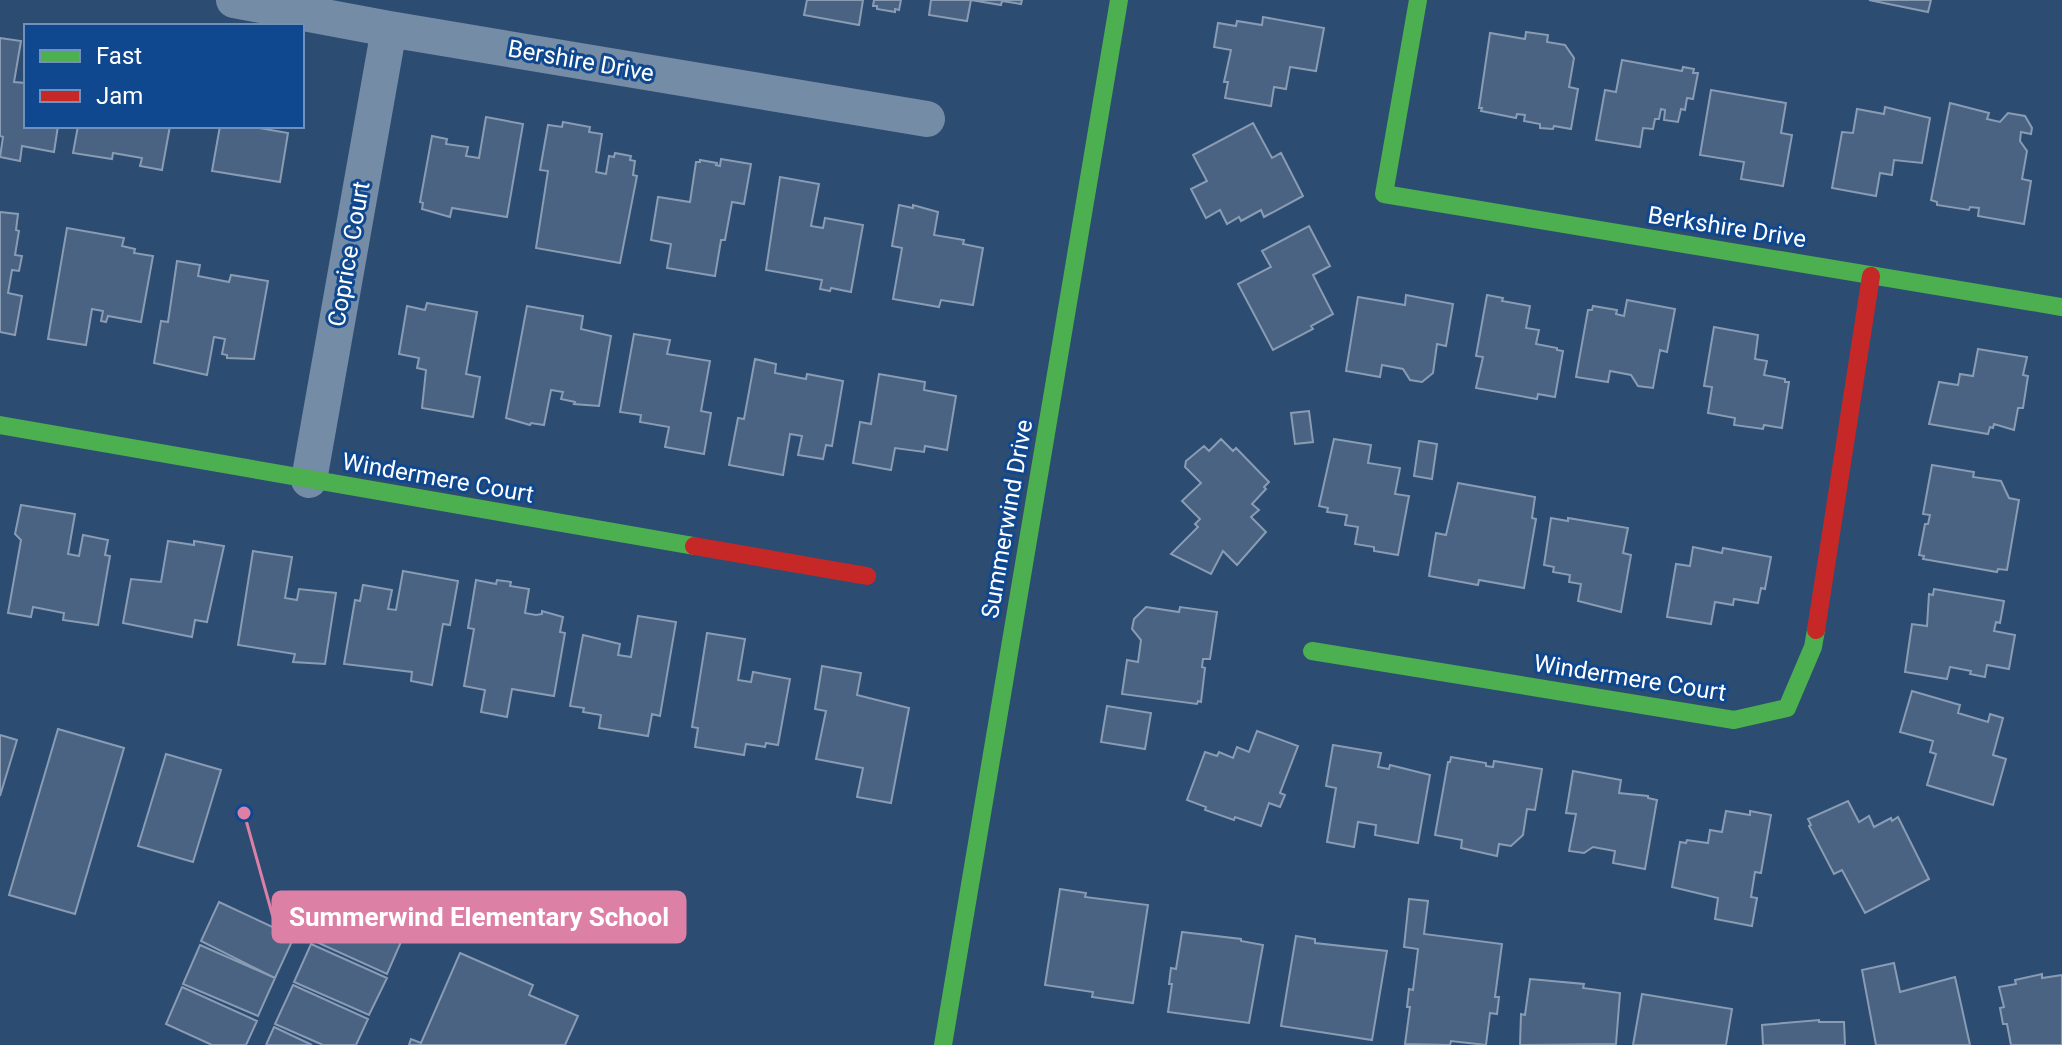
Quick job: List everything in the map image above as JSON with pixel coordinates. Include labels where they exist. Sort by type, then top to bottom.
[{"type":"street","name":"Bershire Drive","points":[[234,0],[927,119]]},
{"type":"street","name":"Summerwind Drive","points":[[943,1045],[1119,0]]},
{"type":"street","name":"Berkshire Drive","points":[[1418,0],[1384,194],[2062,307]]},
{"type":"street","name":"Coprice Court","points":[[309,480],[389,29]]},
{"type":"street","name":"Windermere Court","points":[[1312,651],[1734,720],[1787,708],[1813,647],[1871,276]]},
{"type":"street","name":"Windermere Court","points":[[0,425],[867,576]]},
{"type":"building","points":[[807,0],[863,0],[859,25],[804,15]]},
{"type":"building","points":[[874,0],[901,0],[899,10],[895,9],[895,12],[877,9],[873,6]]},
{"type":"building","points":[[931,0],[971,0],[967,21],[929,15]]},
{"type":"building","points":[[971,0],[1022,0],[1021,4],[1002,1],[1001,5]]},
{"type":"building","points":[[1869,0],[1931,0],[1928,12]]},
{"type":"building","points":[[1263,17],[1324,28],[1316,71],[1290,67],[1286,89],[1274,87],[1271,106],[1225,98],[1228,82],[1224,82],[1231,50],[1214,47],[1218,23],[1236,26],[1237,21],[1262,25]]},
{"type":"building","points":[[1526,32],[1548,35],[1547,42],[1565,45],[1574,58],[1569,87],[1578,89],[1571,129],[1554,126],[1553,129],[1540,128],[1540,124],[1524,121],[1525,115],[1517,114],[1516,118],[1479,108],[1490,33],[1525,39]]},
{"type":"building","points":[[0,38],[21,41],[14,82],[24,83],[24,128],[58,128],[54,152],[22,146],[20,161],[0,157],[3,137],[0,136]]},
{"type":"building","points":[[1622,60],[1682,71],[1683,67],[1698,73],[1693,99],[1687,98],[1678,122],[1664,120],[1665,110],[1661,109],[1653,129],[1643,128],[1640,147],[1596,140],[1605,90],[1616,92]]},
{"type":"building","points":[[1711,90],[1786,103],[1781,133],[1792,135],[1783,186],[1741,179],[1744,162],[1700,155]]},
{"type":"building","points":[[1950,103],[1989,113],[1987,119],[2000,122],[2008,113],[2025,116],[2032,128],[2031,134],[2021,132],[2020,141],[2027,151],[2022,179],[2031,181],[2024,224],[1978,216],[1979,208],[1970,207],[1969,210],[1937,205],[1931,200]]},
{"type":"building","points":[[1885,107],[1930,118],[1922,163],[1894,160],[1892,175],[1880,173],[1876,196],[1832,188],[1842,132],[1853,133],[1857,109],[1884,114]]},
{"type":"building","points":[[486,117],[523,124],[507,217],[452,208],[450,217],[422,209],[423,203],[420,202],[432,136],[447,139],[446,144],[468,147],[466,156],[479,158]]},
{"type":"building","points":[[563,122],[590,127],[589,132],[602,134],[596,172],[606,174],[609,156],[614,157],[615,153],[631,156],[630,160],[635,161],[633,175],[637,176],[620,263],[536,248],[548,171],[540,170],[548,125],[562,127]]},
{"type":"building","points":[[1253,123],[1272,158],[1281,153],[1303,196],[1264,217],[1261,210],[1241,221],[1239,217],[1227,224],[1220,210],[1206,218],[1191,189],[1207,181],[1193,155]]},
{"type":"building","points":[[78,128],[170,128],[162,170],[140,166],[142,158],[113,153],[112,159],[73,153]]},
{"type":"building","points":[[220,128],[259,128],[288,133],[280,182],[212,171]]},
{"type":"building","points":[[721,159],[751,164],[744,204],[732,202],[715,276],[667,268],[671,244],[651,240],[658,197],[690,202],[696,162],[700,160],[720,166]]},
{"type":"building","points":[[780,177],[819,184],[811,226],[823,228],[825,218],[863,225],[851,292],[820,289],[822,280],[766,270]]},
{"type":"building","points":[[899,205],[913,208],[913,205],[938,212],[934,235],[964,240],[963,244],[983,248],[973,305],[941,300],[939,307],[893,299],[902,248],[892,246]]},
{"type":"building","points":[[0,212],[18,214],[15,255],[22,256],[19,271],[12,270],[8,293],[22,296],[15,335],[0,332]]},
{"type":"building","points":[[1309,226],[1330,266],[1313,275],[1333,314],[1311,326],[1313,329],[1273,350],[1238,284],[1271,267],[1262,251]]},
{"type":"building","points":[[67,228],[124,238],[122,246],[135,249],[134,253],[153,256],[141,322],[108,316],[106,322],[101,321],[103,311],[92,309],[86,345],[48,339]]},
{"type":"building","points":[[177,261],[200,265],[198,276],[229,282],[231,275],[268,281],[254,359],[227,358],[222,354],[225,339],[214,337],[207,375],[154,363],[161,321],[168,322]]},
{"type":"building","points":[[1406,295],[1453,304],[1446,346],[1437,344],[1433,373],[1422,382],[1410,380],[1403,369],[1382,365],[1380,377],[1346,371],[1358,297],[1405,305]]},
{"type":"building","points":[[1487,295],[1530,306],[1526,328],[1539,330],[1536,344],[1563,351],[1555,397],[1538,394],[1537,399],[1476,388],[1483,357],[1476,356]]},
{"type":"building","points":[[1627,300],[1675,309],[1667,352],[1660,350],[1653,388],[1638,386],[1631,375],[1610,371],[1608,382],[1576,377],[1588,310],[1592,310],[1593,306],[1617,310],[1616,314],[1624,316]]},
{"type":"building","points":[[427,303],[477,312],[466,374],[480,377],[473,417],[422,408],[426,370],[417,368],[419,358],[399,354],[407,306],[425,310]]},
{"type":"building","points":[[527,306],[583,316],[581,329],[611,336],[599,406],[574,404],[561,399],[563,392],[551,390],[544,425],[530,425],[506,418]]},
{"type":"building","points":[[1714,327],[1758,335],[1755,359],[1767,361],[1764,375],[1789,382],[1782,428],[1734,425],[1735,418],[1708,413],[1712,387],[1704,386]]},
{"type":"building","points":[[634,334],[670,340],[667,354],[710,361],[701,411],[711,413],[704,454],[665,447],[669,427],[640,422],[641,415],[620,412]]},
{"type":"building","points":[[1978,349],[2027,357],[2023,375],[2028,376],[2023,408],[2018,408],[2014,430],[1994,424],[1988,434],[1929,424],[1939,382],[1958,385],[1960,374],[1973,376]]},
{"type":"building","points":[[755,359],[776,364],[775,373],[806,379],[807,374],[843,381],[832,446],[826,445],[823,459],[798,455],[802,436],[790,434],[783,475],[729,465],[738,418],[744,419]]},
{"type":"building","points":[[879,374],[925,382],[924,390],[956,396],[947,450],[925,446],[924,452],[895,448],[891,470],[853,463],[860,422],[871,424]]},
{"type":"building","points":[[1309,411],[1313,442],[1295,444],[1291,413]]},
{"type":"building","points":[[1221,439],[1233,451],[1236,448],[1269,482],[1252,504],[1259,510],[1251,517],[1266,532],[1237,565],[1223,551],[1211,574],[1171,554],[1198,527],[1195,524],[1200,519],[1182,501],[1201,483],[1185,467],[1186,461],[1204,446],[1209,451]]},
{"type":"building","points":[[1334,439],[1371,445],[1368,463],[1400,468],[1395,494],[1409,496],[1398,555],[1355,544],[1358,527],[1345,525],[1347,515],[1327,512],[1328,508],[1319,506]]},
{"type":"building","points":[[1419,441],[1437,444],[1432,479],[1414,476]]},
{"type":"building","points":[[1932,465],[1974,472],[1973,477],[2001,481],[2009,498],[2019,500],[2007,570],[1998,569],[1997,572],[1923,559],[1924,556],[1919,555],[1925,524],[1928,524],[1930,515],[1923,514]]},
{"type":"building","points":[[1458,483],[1535,497],[1532,518],[1536,519],[1524,588],[1479,580],[1478,585],[1429,576],[1436,533],[1446,535]]},
{"type":"building","points":[[21,505],[75,514],[68,554],[79,556],[83,535],[108,540],[105,555],[110,556],[98,625],[63,620],[64,613],[33,607],[31,617],[8,613],[21,540],[15,534]]},
{"type":"building","points":[[1551,518],[1628,528],[1623,553],[1631,555],[1621,612],[1578,601],[1581,584],[1569,582],[1570,575],[1553,572],[1554,567],[1544,565]]},
{"type":"building","points":[[168,541],[224,546],[207,622],[195,620],[192,637],[123,623],[131,579],[161,582]]},
{"type":"building","points":[[1693,547],[1722,553],[1723,548],[1771,557],[1765,589],[1761,588],[1758,603],[1734,599],[1733,605],[1715,602],[1711,624],[1667,617],[1676,564],[1690,566]]},
{"type":"building","points":[[253,551],[292,557],[285,598],[297,600],[299,589],[336,593],[325,664],[293,662],[295,654],[238,645]]},
{"type":"building","points":[[403,571],[458,581],[450,625],[443,624],[432,685],[411,681],[412,672],[344,664],[355,600],[360,601],[363,585],[392,590],[388,609],[396,610]]},
{"type":"building","points":[[476,580],[496,584],[497,580],[511,582],[510,586],[529,589],[525,613],[536,615],[542,614],[542,611],[563,617],[560,632],[565,633],[554,696],[512,689],[507,717],[481,712],[485,690],[464,686],[474,629],[468,628]]},
{"type":"building","points":[[1934,589],[2004,601],[2000,623],[1996,622],[1994,631],[2015,635],[2009,669],[1987,665],[1985,677],[1950,667],[1947,679],[1905,672],[1912,624],[1927,626],[1929,594],[1933,595]]},
{"type":"building","points":[[1146,607],[1179,612],[1180,607],[1217,612],[1210,659],[1203,659],[1202,667],[1205,668],[1201,702],[1122,694],[1127,660],[1138,662],[1141,640],[1132,629],[1134,619]]},
{"type":"building","points":[[638,616],[676,622],[660,716],[652,714],[648,736],[599,728],[601,715],[570,706],[583,635],[620,644],[618,655],[631,657]]},
{"type":"building","points":[[707,633],[745,639],[738,680],[751,682],[753,672],[790,679],[778,745],[766,743],[765,747],[746,744],[744,755],[695,747],[698,728],[692,727]]},
{"type":"building","points":[[822,666],[861,673],[857,695],[909,708],[891,803],[857,797],[863,768],[816,759],[826,711],[815,709]]},
{"type":"building","points":[[1912,691],[1960,705],[1958,713],[1988,722],[1990,714],[2003,718],[1993,755],[2006,759],[1993,805],[1927,785],[1936,754],[1930,752],[1933,741],[1900,732]]},
{"type":"building","points":[[1107,706],[1151,713],[1145,749],[1101,742]]},
{"type":"building","points":[[58,729],[124,748],[75,914],[9,895]]},
{"type":"building","points":[[1257,731],[1298,746],[1280,793],[1285,795],[1280,807],[1269,803],[1261,826],[1205,810],[1206,807],[1187,800],[1205,752],[1217,756],[1219,752],[1233,758],[1237,747],[1249,752]]},
{"type":"building","points":[[0,735],[17,740],[0,796]]},
{"type":"building","points":[[1333,745],[1381,753],[1378,767],[1389,769],[1390,765],[1430,775],[1418,843],[1375,835],[1376,825],[1358,822],[1354,847],[1327,842],[1336,788],[1326,786]]},
{"type":"building","points":[[166,754],[221,770],[193,862],[138,846]]},
{"type":"building","points":[[1451,757],[1493,767],[1494,761],[1542,769],[1535,810],[1527,809],[1523,835],[1511,846],[1499,844],[1497,856],[1461,848],[1462,840],[1435,835]]},
{"type":"building","points":[[1573,771],[1621,780],[1619,793],[1657,800],[1645,869],[1613,863],[1615,851],[1593,847],[1584,853],[1569,851],[1576,814],[1566,813]]},
{"type":"building","points":[[1848,801],[1859,822],[1869,816],[1874,827],[1898,817],[1929,879],[1865,913],[1842,870],[1834,874],[1809,826],[1808,819]]},
{"type":"building","points":[[1726,811],[1771,815],[1761,873],[1755,872],[1751,897],[1757,898],[1752,926],[1715,919],[1718,898],[1672,887],[1680,842],[1708,843],[1710,830],[1722,832]]},
{"type":"building","points":[[1060,889],[1086,893],[1085,897],[1148,905],[1133,1003],[1092,997],[1093,992],[1045,985]]},
{"type":"building","points":[[1409,899],[1428,901],[1424,934],[1502,944],[1495,997],[1499,997],[1497,1014],[1490,1013],[1486,1045],[1451,1041],[1450,1045],[1405,1044],[1409,989],[1413,990],[1418,949],[1404,947]]},
{"type":"building","points":[[329,901],[404,935],[387,974],[312,940]]},
{"type":"building","points":[[219,902],[294,937],[275,978],[201,941]]},
{"type":"building","points":[[1182,932],[1241,939],[1263,945],[1249,1023],[1168,1012],[1171,968],[1176,969]]},
{"type":"building","points":[[1296,936],[1315,939],[1315,943],[1387,951],[1372,1040],[1281,1026]]},
{"type":"building","points":[[311,944],[387,978],[369,1015],[294,982]]},
{"type":"building","points":[[200,945],[275,978],[258,1016],[183,984]]},
{"type":"building","points":[[460,953],[533,985],[529,995],[578,1016],[565,1045],[409,1045],[411,1039],[421,1043]]},
{"type":"building","points":[[1894,963],[1900,992],[1955,977],[1970,1045],[1876,1045],[1862,970]]},
{"type":"building","points":[[2042,974],[2042,978],[2062,975],[2062,1045],[2011,1045],[2007,1024],[2003,1024],[2000,1008],[2004,1007],[1999,987]]},
{"type":"building","points":[[1530,979],[1584,984],[1583,988],[1620,993],[1616,1044],[1520,1045],[1521,1014],[1525,1015]]},
{"type":"building","points":[[293,985],[368,1019],[356,1045],[323,1045],[275,1024]]},
{"type":"building","points":[[182,987],[257,1021],[246,1045],[212,1045],[166,1024]]},
{"type":"building","points":[[1642,994],[1732,1009],[1726,1045],[1633,1045]]},
{"type":"building","points":[[1819,1020],[1844,1022],[1845,1045],[1763,1045],[1762,1025]]},
{"type":"building","points":[[274,1027],[312,1045],[266,1045]]},
{"type":"traffic: fast","points":[[943,1045],[1119,0]]},
{"type":"traffic: fast","points":[[1418,0],[1384,194],[2062,307]]},
{"type":"traffic: fast","points":[[0,425],[694,546]]},
{"type":"traffic: fast","points":[[1312,651],[1734,720],[1787,708],[1813,647],[1816,630]]},
{"type":"traffic: jam","points":[[1816,630],[1871,276]]},
{"type":"traffic: jam","points":[[694,546],[867,576]]},
{"type":"place","name":"Summerwind Elementary School","points":[[244,813]]}]
